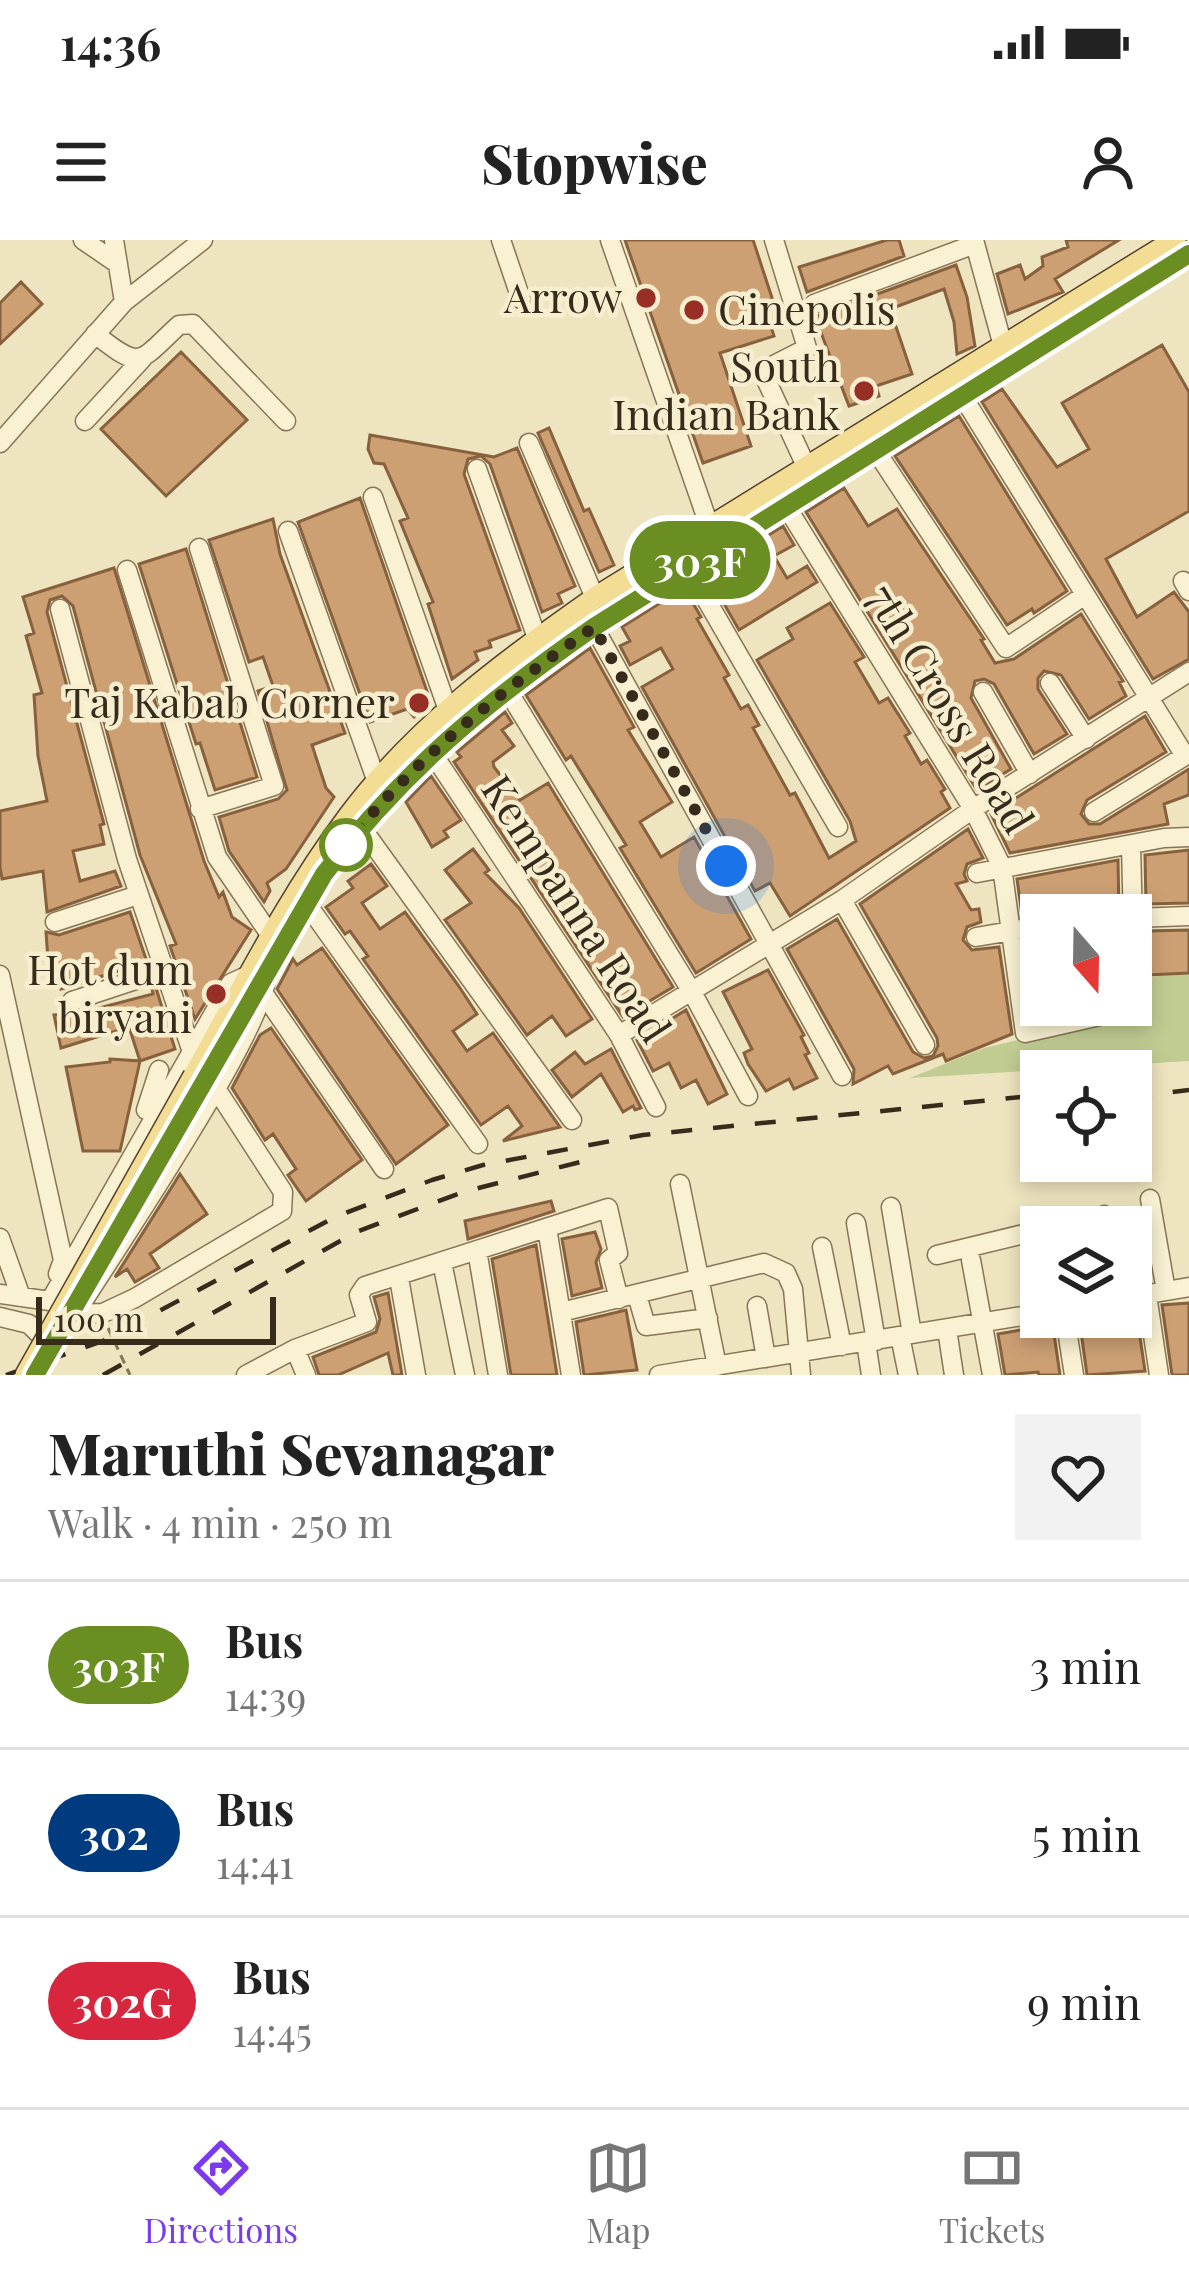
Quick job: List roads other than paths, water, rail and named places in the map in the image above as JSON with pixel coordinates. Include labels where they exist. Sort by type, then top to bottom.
[{"type":"main road","points":[[35,1375],[324,874],[431,751],[506,688],[594,627],[963,397],[1006,357],[1174,240]]},
{"type":"main road","points":[[260,981],[271,936],[313,866],[376,782],[448,710],[538,638],[806,468],[1189,254]]},
{"type":"main road","points":[[26,1375],[205,1082]]},
{"type":"street","points":[[83,240],[118,264]]},
{"type":"street","points":[[114,240],[124,302]]},
{"type":"street","points":[[0,443],[124,302],[203,240]]},
{"type":"street","points":[[501,240],[520,299]]},
{"type":"street","points":[[610,240],[710,528]]},
{"type":"street","points":[[774,240],[808,348],[762,371],[806,468]]},
{"type":"street","points":[[814,304],[974,242],[1006,357]]},
{"type":"street","points":[[85,422],[179,325],[193,324],[286,421]]},
{"type":"street","points":[[95,334],[126,359],[143,358]]},
{"type":"street","points":[[963,397],[1185,756],[1094,812]]},
{"type":"street","points":[[529,443],[595,598]]},
{"type":"street","points":[[876,451],[1005,647],[1085,595]]},
{"type":"street","points":[[477,469],[538,638]]},
{"type":"street","points":[[373,497],[448,710]]},
{"type":"street","name":"7th Cross Road","points":[[786,506],[973,809],[1002,867],[1020,959]]},
{"type":"street","points":[[288,531],[376,782]]},
{"type":"street","points":[[199,548],[274,786],[200,809]]},
{"type":"street","points":[[688,568],[838,827]]},
{"type":"street","points":[[127,570],[217,857],[271,936]]},
{"type":"street","points":[[60,608],[138,896],[190,1049]]},
{"type":"street","points":[[594,627],[842,1076]]},
{"type":"street","points":[[619,1035],[770,946],[973,809],[1189,673]]},
{"type":"street","points":[[1050,683],[1086,739]]},
{"type":"street","points":[[506,688],[692,992],[748,1096]]},
{"type":"street","points":[[983,692],[1030,774]]},
{"type":"street","name":"Kempanna Road","points":[[431,751],[619,1035],[656,1108]]},
{"type":"street","points":[[361,826],[572,1120]]},
{"type":"street","points":[[977,873],[1189,837]]},
{"type":"street","points":[[1130,845],[1133,894]]},
{"type":"street","points":[[55,922],[138,896]]},
{"type":"street","points":[[842,900],[925,1045]]},
{"type":"street","points":[[307,904],[478,1144]]},
{"type":"street","points":[[1152,918],[1189,916]]},
{"type":"street","points":[[976,937],[1020,929]]},
{"type":"street","points":[[72,1001],[163,971]]},
{"type":"street","points":[[0,975],[63,1260],[50,1301]]},
{"type":"street","points":[[105,1187],[231,983],[260,981],[383,1168]]},
{"type":"street","name":"7th Cross Road","points":[[1026,1026],[1025,1033],[1056,1026]]},
{"type":"street","points":[[50,1301],[145,1125],[159,1070]]},
{"type":"street","points":[[76,1314],[185,1137],[205,1082]]},
{"type":"street","points":[[0,1294],[50,1301],[76,1314],[103,1313],[282,1211],[283,1192],[205,1082]]},
{"type":"street","points":[[145,1125],[185,1137]]},
{"type":"street","points":[[680,1184],[718,1366]]},
{"type":"street","points":[[1150,1199],[1150,1206]]},
{"type":"street","points":[[246,1375],[295,1349],[367,1322],[359,1295],[365,1286],[608,1208],[618,1253],[609,1261],[646,1326],[708,1318]]},
{"type":"street","points":[[891,1208],[908,1375]]},
{"type":"street","points":[[856,1222],[871,1375]]},
{"type":"street","points":[[547,1228],[572,1375]]},
{"type":"street","points":[[937,1255],[1020,1235]]},
{"type":"street","points":[[0,1238],[21,1297]]},
{"type":"street","points":[[823,1247],[842,1346]]},
{"type":"street","points":[[477,1250],[498,1375]]},
{"type":"street","points":[[971,1260],[992,1375]]},
{"type":"street","points":[[442,1262],[465,1375]]},
{"type":"street","points":[[562,1312],[764,1263],[786,1273],[793,1288],[801,1375]]},
{"type":"street","points":[[399,1278],[416,1375]]},
{"type":"street","points":[[1152,1293],[1189,1287]]},
{"type":"street","points":[[757,1306],[766,1358]]},
{"type":"street","points":[[0,1316],[29,1324],[45,1340]]},
{"type":"street","points":[[659,1375],[1020,1316]]},
{"type":"street","points":[[1152,1323],[1159,1375]]},
{"type":"street","points":[[947,1329],[954,1375]]},
{"type":"street","points":[[1068,1338],[1074,1375]]},
{"type":"street","points":[[295,1349],[306,1375]]},
{"type":"railway","points":[[1152,1094],[1189,1090]]},
{"type":"railway","points":[[6,1375],[103,1341],[335,1217],[483,1165],[643,1135],[1020,1097]]},
{"type":"railway","points":[[103,1375],[356,1232],[463,1192],[588,1160]]},
{"type":"place","name":"Arrow","points":[[646,298]]},
{"type":"place","name":"Cinepolis","points":[[694,310]]},
{"type":"place","name":"South Indian Bank","points":[[864,391]]},
{"type":"place","name":"Taj Kabab Corner","points":[[419,703]]},
{"type":"place","name":"Hot dum biryani","points":[[216,994]]}]
